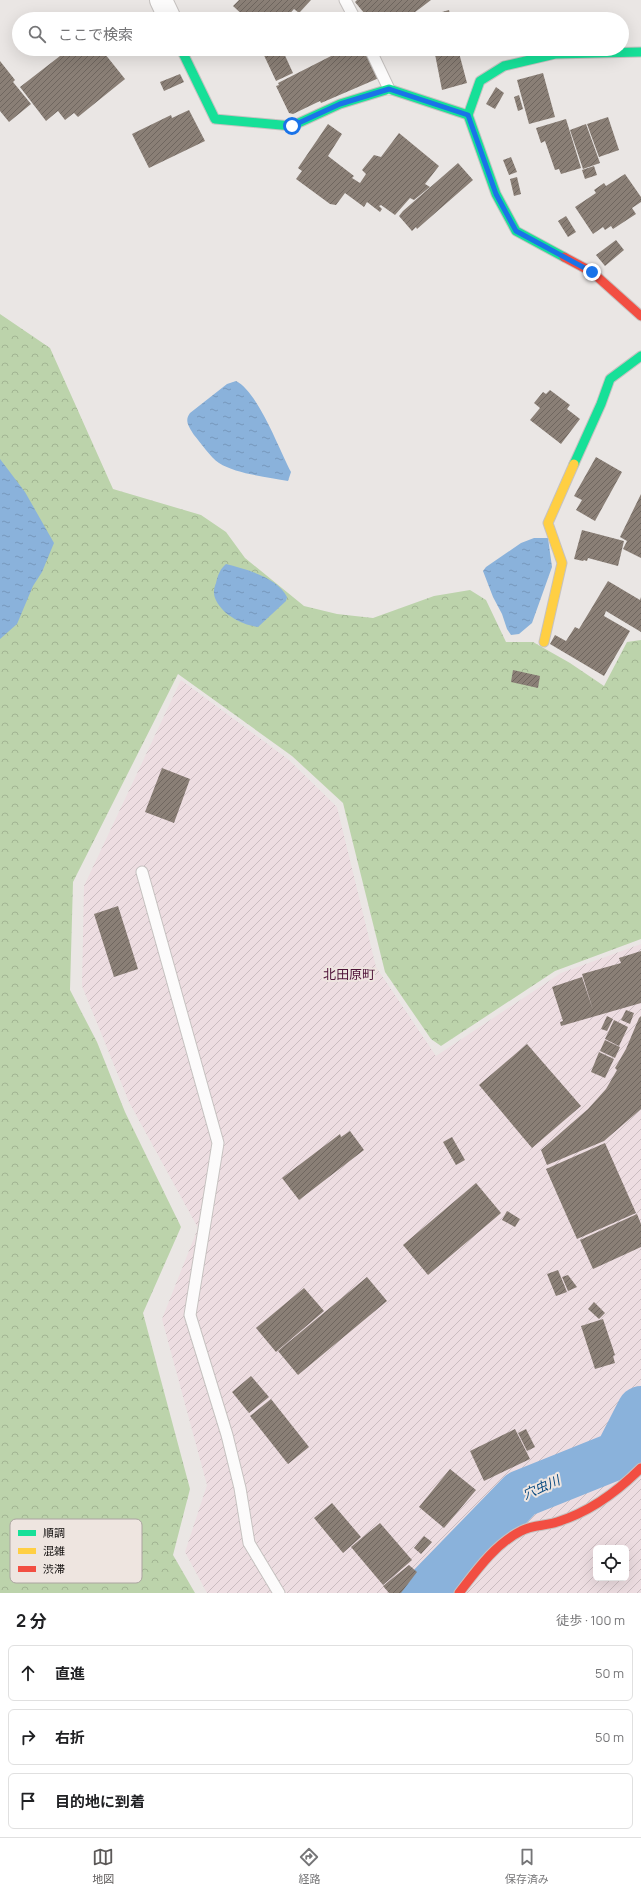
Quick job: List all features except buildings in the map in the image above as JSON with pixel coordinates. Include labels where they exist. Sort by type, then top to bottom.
[{"type":"street","points":[[161,0],[167,12]]},
{"type":"street","points":[[629,52],[641,52]]},
{"type":"street","points":[[184,56],[215,119],[292,126],[340,104],[389,89],[468,115]]},
{"type":"street","points":[[547,56],[504,66],[480,81],[468,115],[496,194],[516,231],[592,272],[641,316]]},
{"type":"street","points":[[544,642],[562,562],[548,523],[601,404],[610,379],[641,356]]},
{"type":"street","points":[[459,1593],[502,1543],[523,1530],[556,1522],[587,1510],[620,1490],[641,1468]]},
{"type":"lane","points":[[345,0],[351,12]]},
{"type":"lane","points":[[373,56],[389,89]]},
{"type":"lane","points":[[142,872],[218,1143],[190,1315],[227,1435],[240,1488],[249,1543],[279,1593]]},
{"type":"shaded area","points":[[181,680],[289,760],[337,807],[376,967],[436,1056],[561,973],[641,944],[641,1593],[207,1593],[185,1552],[207,1485],[162,1319],[198,1228],[129,1102],[82,986],[84,886]]},
{"type":"green space","points":[[0,314],[50,348],[113,489],[201,515],[226,532],[245,558],[304,606],[337,614],[373,618],[434,596],[470,590],[486,600],[506,642],[533,642],[570,663],[604,686],[627,642],[641,640],[641,939],[555,971],[441,1046],[431,1039],[385,972],[343,803],[292,756],[178,674],[73,882],[70,990],[97,1042],[125,1112],[181,1227],[143,1313],[190,1489],[173,1555],[195,1593],[0,1593]]},
{"type":"water","points":[[236,381],[244,387],[252,397],[267,422],[291,472],[288,481],[226,467],[212,457],[189,427],[187,419],[190,413],[227,384]]},
{"type":"water","points":[[0,459],[25,492],[54,543],[42,572],[33,586],[17,624],[0,639]]},
{"type":"water","points":[[534,538],[548,538],[552,567],[532,623],[519,634],[511,635],[493,597],[483,571],[486,567],[521,543]]},
{"type":"water","points":[[226,564],[261,575],[283,590],[287,597],[286,601],[258,627],[245,624],[233,618],[218,604],[214,596],[214,589],[220,572]]},
{"type":"waterway","name":"穴虫川","points":[[425,1593],[521,1494],[618,1455],[641,1410]]},
{"type":"traffic: fast","points":[[629,52],[641,52]]},
{"type":"traffic: fast","points":[[184,56],[215,119],[292,126],[340,104],[389,89],[468,115]]},
{"type":"traffic: fast","points":[[546,56],[504,66],[480,81],[468,115],[496,194],[516,231],[564,257]]},
{"type":"traffic: fast","points":[[574,464],[601,404],[610,379],[641,356]]},
{"type":"traffic: slow","points":[[544,642],[562,563],[548,523],[574,464]]},
{"type":"traffic: jam","points":[[564,257],[592,272],[641,316]]},
{"type":"traffic: jam","points":[[459,1593],[494,1551],[512,1536],[525,1529],[557,1522],[581,1513],[613,1493],[641,1468]]},
{"type":"district","name":"北田原町","points":[[349,974]]},
{"type":"route","points":[[292,126],[340,104],[389,89],[468,115],[496,194],[516,231],[592,272]]}]
